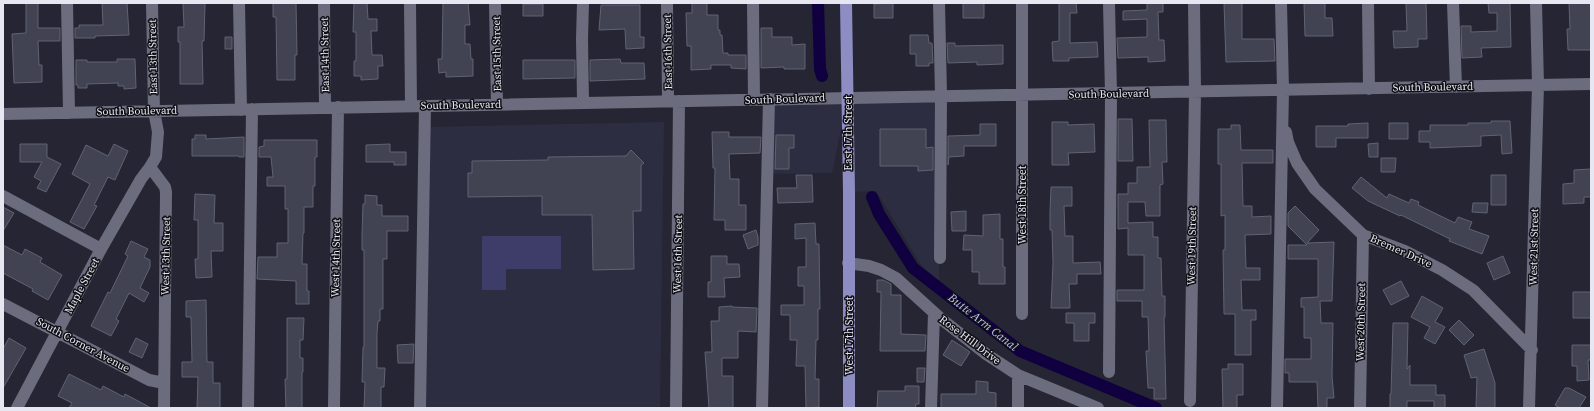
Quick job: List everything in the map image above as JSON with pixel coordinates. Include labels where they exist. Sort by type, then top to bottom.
[{"type":"main road","name":"East 17th Street","points":[[846,3],[848,97],[848,263]]},
{"type":"main road","name":"West 17th Street","points":[[848,263],[849,408]]},
{"type":"street","points":[[67,3],[69,113]]},
{"type":"street","name":"East 13th Street","points":[[152,3],[154,111]]},
{"type":"street","points":[[239,3],[247,110],[248,408]]},
{"type":"street","name":"East 14th Street","points":[[324,3],[325,108]]},
{"type":"street","points":[[410,3],[411,106]]},
{"type":"street","name":"East 15th Street","points":[[496,3],[498,104]]},
{"type":"street","points":[[582,102],[583,3]]},
{"type":"street","name":"East 16th Street","points":[[667,3],[674,101]]},
{"type":"street","points":[[752,3],[754,100]]},
{"type":"street","points":[[939,3],[941,95],[940,258]]},
{"type":"street","name":"West 18th Street","points":[[1022,3],[1022,314]]},
{"type":"street","points":[[1109,3],[1111,94],[1109,372]]},
{"type":"street","name":"West 19th Street","points":[[1190,401],[1195,92],[1194,3]]},
{"type":"street","points":[[1277,408],[1283,90],[1282,3]]},
{"type":"street","points":[[1368,3],[1369,88]]},
{"type":"street","points":[[1453,3],[1456,87]]},
{"type":"street","name":"West 21st Street","points":[[1529,408],[1532,350],[1538,85],[1536,3]]},
{"type":"street","name":"South Boulevard","points":[[3,114],[582,102],[754,100],[941,95],[1111,94],[1591,84]]},
{"type":"street","name":"Bremer Drive","points":[[1283,90],[1287,137],[1297,163],[1315,189],[1363,235],[1404,251],[1442,270],[1473,290],[1532,350]]},
{"type":"street","points":[[762,408],[769,99]]},
{"type":"street","name":"West 16th Street","points":[[674,101],[676,408]]},
{"type":"street","points":[[420,408],[426,106]]},
{"type":"street","name":"West 14th Street","points":[[334,408],[338,108]]},
{"type":"street","points":[[150,167],[156,157],[158,147],[158,132],[154,111]]},
{"type":"street","name":"Maple Street","points":[[17,408],[101,249],[141,179],[150,167]]},
{"type":"street","name":"West 13th Street","points":[[150,167],[166,188],[164,408]]},
{"type":"street","points":[[3,196],[101,249]]},
{"type":"street","name":"West 20th Street","points":[[1360,408],[1363,235]]},
{"type":"street","name":"Rose Hill Drive","points":[[848,263],[869,266],[881,270],[896,278],[934,313],[975,346],[1018,375],[1098,408]]},
{"type":"street","name":"South Corner Avenue","points":[[3,304],[151,381],[164,383]]},
{"type":"street","points":[[931,408],[934,313]]},
{"type":"street","points":[[1018,375],[1018,408]]},
{"type":"shaded area","points":[[941,95],[939,281],[921,265],[876,191],[849,192],[847,100],[832,173],[768,174],[769,99]]},
{"type":"shaded area","points":[[664,122],[660,408],[424,408],[427,127]]},
{"type":"shaded area","points":[[482,236],[561,236],[561,269],[506,269],[506,290],[482,290]]},
{"type":"building","points":[[26,3],[38,3],[38,28],[60,28],[60,41],[38,41],[39,65],[42,65],[42,82],[14,83],[12,34],[26,33]]},
{"type":"building","points":[[102,3],[127,3],[129,35],[75,38],[75,28],[79,28],[79,25],[103,25]]},
{"type":"building","points":[[183,3],[205,3],[204,41],[202,41],[203,84],[180,84],[180,42],[178,42],[178,27],[184,27]]},
{"type":"building","points":[[273,3],[296,3],[297,55],[295,55],[295,80],[277,80],[276,17],[273,17]]},
{"type":"building","points":[[354,3],[367,3],[368,19],[377,19],[377,31],[371,31],[372,55],[382,55],[383,66],[378,66],[378,79],[361,80],[361,76],[354,76],[354,61],[356,61],[356,32],[353,32]]},
{"type":"building","points":[[443,3],[468,3],[470,25],[465,25],[465,44],[470,44],[471,59],[473,59],[473,76],[446,77],[446,72],[439,73],[438,59],[442,59]]},
{"type":"building","points":[[692,3],[707,3],[707,15],[718,15],[718,30],[720,30],[720,35],[722,35],[723,53],[728,53],[728,55],[746,55],[746,69],[731,68],[731,65],[711,65],[711,69],[691,70],[691,46],[687,46],[686,13],[692,13]]},
{"type":"building","points":[[893,3],[893,18],[874,18],[874,4]]},
{"type":"building","points":[[963,3],[984,3],[984,18],[963,18]]},
{"type":"building","points":[[1059,3],[1076,3],[1077,13],[1070,13],[1070,43],[1097,42],[1098,57],[1069,58],[1069,61],[1053,61],[1052,42],[1059,41]]},
{"type":"building","points":[[1147,3],[1163,3],[1163,12],[1158,12],[1159,40],[1164,40],[1165,61],[1148,62],[1148,57],[1118,58],[1117,38],[1147,37],[1147,19],[1123,20],[1123,11],[1147,10]]},
{"type":"building","points":[[1224,3],[1242,3],[1242,39],[1274,39],[1275,61],[1226,62]]},
{"type":"building","points":[[1304,3],[1325,3],[1325,18],[1332,18],[1333,36],[1305,36]]},
{"type":"building","points":[[1406,3],[1426,3],[1427,39],[1418,39],[1418,47],[1394,48],[1393,31],[1407,31]]},
{"type":"building","points":[[1488,3],[1510,3],[1511,47],[1481,48],[1482,57],[1462,58],[1461,26],[1471,26],[1471,32],[1497,31],[1497,13],[1489,13]]},
{"type":"building","points":[[1569,3],[1591,3],[1591,50],[1568,50],[1567,29],[1570,29]]},
{"type":"building","points":[[523,4],[543,4],[543,16],[523,16]]},
{"type":"building","points":[[601,5],[640,5],[640,37],[644,37],[644,48],[626,49],[625,29],[599,30]]},
{"type":"building","points":[[761,28],[772,28],[772,37],[792,37],[792,45],[805,44],[805,69],[784,69],[784,67],[761,68]]},
{"type":"building","points":[[910,35],[928,35],[929,43],[932,43],[933,63],[929,63],[929,66],[916,66],[916,54],[910,54]]},
{"type":"building","points":[[225,37],[232,37],[232,49],[225,49]]},
{"type":"building","points":[[947,43],[955,43],[955,46],[1003,45],[1003,64],[977,65],[977,62],[948,63]]},
{"type":"building","points":[[117,59],[135,59],[136,88],[124,89],[124,86],[118,86],[118,83],[87,84],[87,88],[78,88],[78,85],[76,85],[76,60],[87,60],[87,62],[117,62]]},
{"type":"building","points":[[620,59],[621,63],[644,63],[645,79],[590,81],[590,60]]},
{"type":"building","points":[[523,60],[575,60],[575,78],[523,79]]},
{"type":"building","points":[[1118,119],[1132,119],[1133,161],[1118,161]]},
{"type":"building","points":[[1149,120],[1166,120],[1167,162],[1162,162],[1163,184],[1160,185],[1160,216],[1146,216],[1145,202],[1128,202],[1128,223],[1153,222],[1153,237],[1158,237],[1158,258],[1161,258],[1162,296],[1165,296],[1164,317],[1166,399],[1154,399],[1154,388],[1148,388],[1146,351],[1149,351],[1148,317],[1142,317],[1142,301],[1117,301],[1117,290],[1144,290],[1144,255],[1128,255],[1128,228],[1118,229],[1118,194],[1128,194],[1128,183],[1137,183],[1137,167],[1150,167]]},
{"type":"building","points":[[1491,121],[1510,121],[1512,153],[1502,154],[1501,135],[1481,136],[1481,146],[1430,148],[1430,142],[1419,142],[1419,131],[1430,131],[1430,125],[1468,125],[1468,123],[1491,123]]},
{"type":"building","points":[[1052,122],[1068,122],[1068,125],[1094,124],[1095,152],[1068,153],[1069,165],[1052,165]]},
{"type":"building","points":[[1368,123],[1368,138],[1336,138],[1336,147],[1316,147],[1316,126],[1348,126],[1348,124]]},
{"type":"building","points":[[1389,123],[1408,123],[1408,139],[1389,139]]},
{"type":"building","points":[[980,124],[996,124],[996,146],[964,146],[964,156],[949,157],[948,165],[948,136],[980,135]]},
{"type":"building","points":[[1231,125],[1240,125],[1241,150],[1273,150],[1273,163],[1242,163],[1243,206],[1252,206],[1252,217],[1271,216],[1271,234],[1245,235],[1246,268],[1260,268],[1260,280],[1241,280],[1242,310],[1256,310],[1256,320],[1251,320],[1251,355],[1235,355],[1235,314],[1224,314],[1223,250],[1225,250],[1225,215],[1221,216],[1221,164],[1218,164],[1218,129],[1231,129]]},
{"type":"building","points":[[880,129],[926,129],[926,148],[933,147],[933,170],[918,171],[918,166],[880,166]]},
{"type":"building","points":[[712,132],[729,132],[729,137],[761,137],[760,153],[729,154],[730,179],[739,179],[739,205],[746,205],[746,230],[725,230],[725,220],[714,220],[715,168],[713,168]]},
{"type":"building","points":[[195,135],[206,135],[206,139],[244,137],[244,157],[192,156],[192,139],[195,139]]},
{"type":"building","points":[[776,135],[794,135],[794,148],[789,148],[789,169],[775,169]]},
{"type":"building","points":[[264,140],[317,140],[317,157],[315,157],[315,186],[313,186],[313,207],[304,207],[302,264],[307,264],[307,291],[309,291],[309,304],[296,304],[296,281],[257,279],[258,257],[277,257],[277,243],[288,243],[288,209],[285,209],[285,186],[267,186],[267,177],[273,177],[271,157],[259,157],[259,147],[264,146]]},
{"type":"building","points":[[1378,143],[1378,157],[1369,157],[1368,144]]},
{"type":"building","points":[[20,144],[47,144],[47,157],[61,164],[46,192],[37,188],[41,181],[34,177],[42,162],[20,162]]},
{"type":"building","points":[[114,144],[128,151],[115,180],[108,177],[94,205],[97,206],[84,229],[70,222],[90,184],[72,174],[86,145],[108,156]]},
{"type":"building","points":[[390,144],[390,152],[406,152],[406,165],[394,165],[394,162],[366,162],[366,145]]},
{"type":"building","points":[[631,150],[644,163],[641,165],[641,211],[633,211],[634,269],[593,270],[592,215],[542,215],[542,196],[468,197],[468,173],[472,173],[472,161],[548,160],[548,157],[626,156]]},
{"type":"building","points":[[1381,158],[1396,158],[1395,172],[1381,172]]},
{"type":"building","points":[[1591,169],[1591,197],[1584,197],[1584,203],[1563,204],[1563,184],[1574,183],[1574,170]]},
{"type":"building","points":[[796,175],[812,175],[813,202],[778,203],[777,188],[797,188]]},
{"type":"building","points":[[1491,175],[1506,175],[1506,205],[1491,205]]},
{"type":"building","points":[[1361,177],[1387,198],[1389,194],[1409,203],[1411,199],[1419,202],[1418,205],[1455,223],[1458,217],[1472,222],[1469,229],[1489,236],[1482,254],[1449,241],[1450,239],[1368,201],[1352,188]]},
{"type":"building","points":[[1051,187],[1072,187],[1072,206],[1064,206],[1065,236],[1073,236],[1073,263],[1100,262],[1101,274],[1077,274],[1077,284],[1069,284],[1070,308],[1051,308],[1053,263],[1052,230],[1050,230]]},
{"type":"building","points":[[195,194],[215,195],[214,223],[223,223],[223,251],[211,251],[212,277],[196,278],[195,259],[198,259],[198,220],[194,220]]},
{"type":"building","points":[[365,195],[377,196],[377,205],[382,205],[382,216],[408,216],[408,231],[387,231],[387,259],[383,259],[383,309],[380,309],[380,321],[378,321],[377,333],[377,368],[385,368],[384,387],[381,387],[381,408],[364,408],[365,382],[362,382],[364,347],[364,250],[362,250],[362,234],[363,204],[365,204]]},
{"type":"building","points":[[1473,203],[1488,203],[1487,213],[1472,212]]},
{"type":"building","points":[[1295,206],[1319,230],[1307,243],[1334,242],[1332,301],[1320,301],[1321,323],[1333,323],[1332,376],[1334,398],[1327,398],[1327,408],[1318,408],[1317,382],[1289,382],[1289,373],[1285,373],[1285,359],[1311,359],[1311,338],[1304,338],[1304,307],[1301,307],[1301,298],[1318,297],[1318,259],[1288,259],[1288,245],[1307,245],[1288,226],[1288,213]]},
{"type":"building","points":[[3,207],[14,213],[3,231]]},
{"type":"building","points":[[966,211],[966,231],[952,231],[951,212]]},
{"type":"building","points":[[1000,214],[1000,239],[1003,239],[1003,267],[1005,267],[1005,284],[979,284],[979,272],[972,272],[972,250],[963,250],[964,235],[983,236],[983,215]]},
{"type":"building","points":[[815,223],[816,244],[819,244],[820,309],[818,309],[818,340],[816,340],[815,379],[819,379],[819,407],[806,408],[805,366],[796,366],[797,340],[790,340],[790,315],[781,315],[781,305],[804,305],[804,286],[798,286],[798,267],[806,267],[806,238],[795,239],[795,224]]},
{"type":"building","points":[[756,230],[758,245],[748,249],[743,235]]},
{"type":"building","points":[[131,241],[148,249],[144,257],[150,260],[150,267],[140,288],[149,293],[144,302],[129,293],[116,319],[119,321],[111,336],[91,326],[108,292],[110,293],[128,256],[125,254]]},
{"type":"building","points":[[3,245],[22,255],[25,249],[42,258],[40,262],[62,275],[48,300],[32,291],[33,289],[3,273]]},
{"type":"building","points":[[711,256],[727,256],[727,264],[739,264],[740,277],[724,278],[725,297],[708,297],[708,282],[711,282]]},
{"type":"building","points":[[1503,256],[1510,273],[1494,280],[1487,263]]},
{"type":"building","points":[[877,280],[883,280],[891,284],[891,295],[901,295],[901,334],[926,335],[925,351],[880,351],[881,292],[877,292]]},
{"type":"building","points":[[1401,281],[1409,296],[1391,305],[1383,290]]},
{"type":"building","points":[[1573,292],[1591,292],[1591,318],[1573,318]]},
{"type":"building","points":[[1422,296],[1443,308],[1435,322],[1445,327],[1435,344],[1424,338],[1430,327],[1411,317]]},
{"type":"building","points":[[206,300],[207,362],[213,362],[213,383],[220,383],[220,408],[197,408],[198,377],[182,377],[182,362],[192,362],[191,317],[186,317],[186,301]]},
{"type":"building","points":[[732,306],[757,308],[756,332],[738,331],[738,358],[722,358],[722,376],[733,376],[733,408],[709,408],[705,352],[712,352],[711,321],[719,321],[719,307]]},
{"type":"building","points":[[1066,313],[1095,313],[1095,323],[1089,323],[1089,341],[1074,341],[1074,323],[1066,323]]},
{"type":"building","points":[[287,318],[304,318],[303,340],[300,340],[300,358],[303,358],[302,408],[286,408],[285,379],[287,379]]},
{"type":"building","points":[[1459,320],[1474,335],[1464,345],[1449,330]]},
{"type":"building","points":[[1393,323],[1408,323],[1407,369],[1410,365],[1410,385],[1436,385],[1436,395],[1445,395],[1445,408],[1434,408],[1434,401],[1407,401],[1407,408],[1390,408]]},
{"type":"building","points":[[9,338],[26,348],[3,388],[3,349]]},
{"type":"building","points":[[136,338],[148,344],[142,358],[129,352]]},
{"type":"building","points":[[952,340],[970,352],[961,366],[943,355]]},
{"type":"building","points":[[414,344],[413,363],[398,363],[397,345]]},
{"type":"building","points":[[1572,345],[1591,345],[1591,360],[1588,360],[1589,380],[1577,381],[1577,366],[1572,366]]},
{"type":"building","points":[[1484,349],[1495,383],[1495,408],[1476,408],[1477,377],[1471,378],[1464,355]]},
{"type":"building","points":[[1228,364],[1243,364],[1243,395],[1237,395],[1237,408],[1223,408],[1222,369],[1228,369]]},
{"type":"building","points":[[917,368],[925,368],[924,382],[917,382]]},
{"type":"building","points":[[69,374],[101,390],[103,386],[124,397],[125,394],[151,408],[69,408],[72,403],[58,396]]},
{"type":"building","points":[[976,381],[988,382],[988,392],[996,393],[996,408],[941,408],[941,394],[976,394]]},
{"type":"building","points":[[905,386],[919,386],[919,404],[916,404],[915,408],[877,408],[878,391],[905,391]]},
{"type":"building","points":[[1565,388],[1569,388],[1586,397],[1579,408],[1560,408],[1555,405]]},
{"type":"waterway","points":[[818,3],[820,69],[822,76]]},
{"type":"waterway","name":"Butte Arm Canal","points":[[872,197],[879,214],[913,268],[1020,351],[1156,408]]}]
